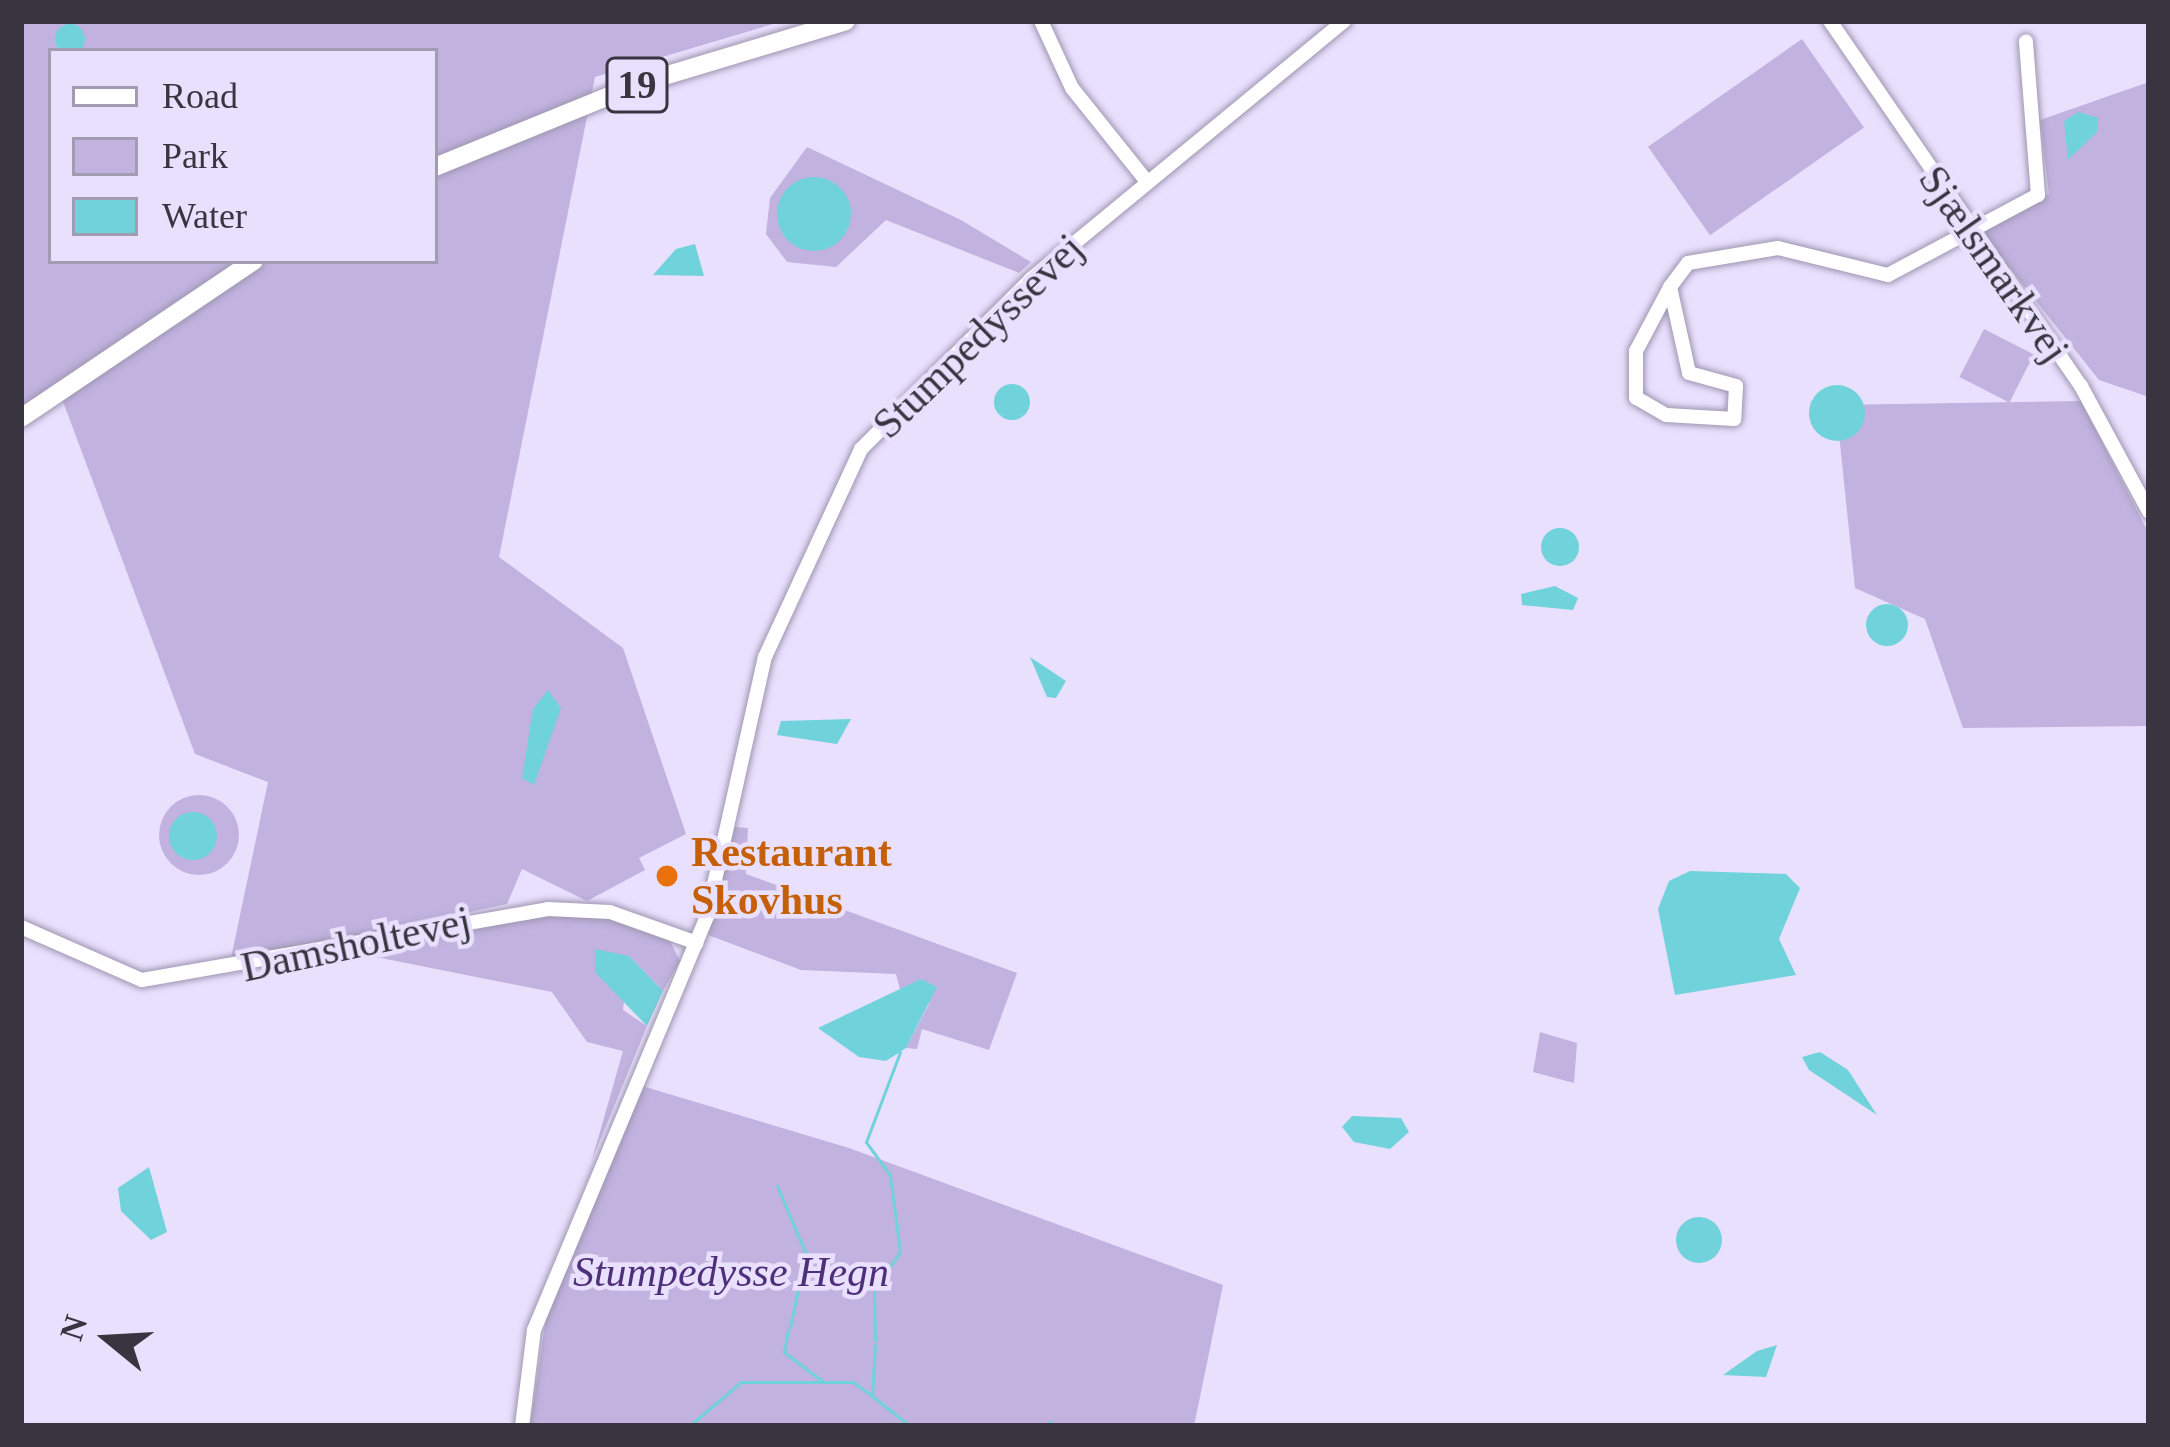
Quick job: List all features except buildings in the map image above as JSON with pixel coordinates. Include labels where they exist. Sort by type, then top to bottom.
[{"type":"highway","name":"19","points":[[438,166],[641,83],[846,21]]},
{"type":"highway","points":[[21,418],[250,264]]},
{"type":"street","points":[[1041,21],[1072,88],[1145,179]]},
{"type":"street","name":"Stumpedyssevej","points":[[522,1426],[541,1310],[697,944],[765,657],[861,448],[1145,179],[1344,21]]},
{"type":"street","name":"Sjælsmarkvej","points":[[1830,21],[1970,232],[2081,386],[2149,512]]},
{"type":"street","points":[[1670,287],[1689,373],[1736,386],[1733,419],[1666,415],[1636,398],[1636,351],[1670,287],[1715,250],[1778,248],[1877,277],[2038,195],[2026,41]]},
{"type":"street","name":"Damsholtevej","points":[[21,927],[142,980],[548,909],[610,912],[697,944]]},
{"type":"green space","points":[[21,21],[783,21],[595,77],[499,557],[623,648],[686,834],[639,858],[645,870],[587,901],[522,869],[507,904],[230,963],[268,782],[195,754],[56,383],[21,407]]},
{"type":"green space","points":[[1802,39],[1864,127],[1710,235],[1648,147]]},
{"type":"green space","points":[[2149,82],[2149,397],[2099,380],[1981,232],[2049,194],[2040,120]]},
{"type":"green space","points":[[807,147],[961,220],[1031,262],[1019,273],[886,220],[836,267],[787,262],[766,234],[770,198]]},
{"type":"green space","points":[[1984,329],[2034,354],[2009,403],[1959,377]]},
{"type":"green space","points":[[2081,401],[2149,534],[2149,726],[1963,728],[1925,619],[1855,588],[1836,405]]},
{"type":"green space","points":[[199,795],[228,806],[239,835],[228,864],[199,875],[170,864],[159,835],[170,806]]},
{"type":"green space","points":[[735,827],[748,828],[746,874],[1017,973],[989,1050],[922,1029],[917,1049],[906,1048],[929,1004],[921,979],[901,993],[896,974],[801,970],[708,935]]},
{"type":"green space","points":[[540,915],[609,916],[669,939],[680,961],[663,991],[629,956],[623,1010],[647,1026],[592,1160],[623,1051],[587,1042],[552,992],[366,955]]},
{"type":"green space","points":[[1540,1032],[1577,1043],[1574,1083],[1533,1072]]},
{"type":"green space","name":"Stumpedysse Hegn","points":[[642,1086],[849,1148],[1223,1285],[1194,1426],[530,1426],[546,1318]]},
{"type":"water","points":[[64,25],[76,25],[84,33],[82,48],[56,45],[56,33]]},
{"type":"water","points":[[2079,112],[2098,118],[2097,132],[2068,160],[2064,121]]},
{"type":"water","points":[[814,177],[840,188],[851,214],[840,240],[814,251],[788,240],[777,214],[788,188]]},
{"type":"water","points":[[695,244],[704,276],[653,275],[676,249]]},
{"type":"water","points":[[1012,384],[1025,389],[1030,402],[1025,415],[1012,420],[999,415],[994,402],[999,389]]},
{"type":"water","points":[[1837,385],[1856,394],[1865,413],[1856,432],[1837,441],[1818,432],[1809,413],[1818,394]]},
{"type":"water","points":[[1560,528],[1574,533],[1579,547],[1574,561],[1560,566],[1546,561],[1541,547],[1546,533]]},
{"type":"water","points":[[1555,586],[1578,598],[1573,610],[1522,605],[1521,594]]},
{"type":"water","points":[[1887,604],[1902,610],[1908,625],[1902,640],[1887,646],[1872,640],[1866,625],[1872,610]]},
{"type":"water","points":[[1030,657],[1066,681],[1056,698],[1047,697]]},
{"type":"water","points":[[548,690],[561,708],[534,785],[522,778],[533,709]]},
{"type":"water","points":[[851,719],[837,744],[777,735],[781,721]]},
{"type":"water","points":[[193,812],[210,819],[217,836],[210,853],[193,860],[176,853],[169,836],[176,819]]},
{"type":"water","points":[[1690,871],[1786,874],[1800,888],[1779,939],[1796,975],[1675,995],[1658,909],[1669,881]]},
{"type":"water","points":[[595,949],[629,956],[663,991],[647,1026],[595,972]]},
{"type":"water","points":[[921,979],[937,987],[906,1048],[886,1061],[859,1057],[818,1028]]},
{"type":"water","points":[[1820,1052],[1848,1070],[1877,1115],[1809,1070],[1802,1057]]},
{"type":"water","points":[[1352,1116],[1401,1118],[1409,1132],[1390,1149],[1354,1142],[1342,1127]]},
{"type":"water","points":[[149,1167],[167,1232],[151,1240],[121,1211],[118,1188]]},
{"type":"water","points":[[1699,1217],[1715,1224],[1722,1240],[1715,1256],[1699,1263],[1683,1256],[1676,1240],[1683,1224]]},
{"type":"water","points":[[1777,1345],[1766,1377],[1723,1375],[1757,1351]]},
{"type":"waterway","points":[[875,1341],[874,1289],[900,1252],[890,1175],[866,1142],[900,1052]]},
{"type":"waterway","points":[[777,1186],[806,1254],[790,1327]]},
{"type":"waterway","points":[[788,1330],[784,1352],[822,1381]]},
{"type":"waterway","points":[[875,1345],[872,1396],[910,1426]]},
{"type":"waterway","points":[[689,1426],[741,1382],[853,1382],[872,1396]]},
{"type":"waterway","points":[[1050,1421],[1050,1426]]},
{"type":"place","name":"Restaurant Skovhus","points":[[667,876]]}]
